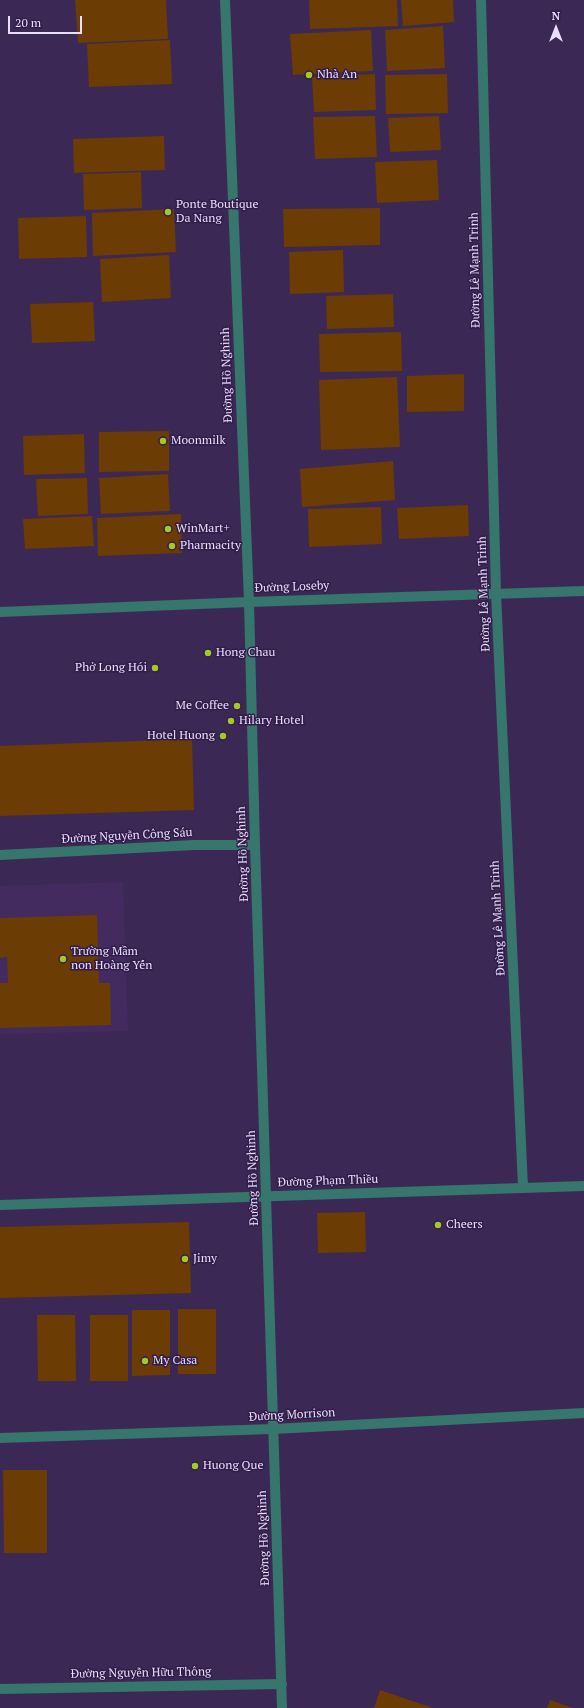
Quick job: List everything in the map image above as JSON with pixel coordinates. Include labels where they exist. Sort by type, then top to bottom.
[{"type":"street","name":"Đường Hồ Nghinh","points":[[225,0],[249,602],[255,844],[282,1708]]},
{"type":"street","name":"Đường Lê Mạnh Trinh","points":[[481,0],[496,593],[523,1187]]},
{"type":"street","name":"Đường Loseby","points":[[0,612],[496,593],[584,592]]},
{"type":"street","name":"Đường Nguyễn Công Sáu","points":[[0,855],[194,845],[255,844]]},
{"type":"street","name":"Đường Phạm Thiều","points":[[0,1205],[584,1186]]},
{"type":"street","name":"Đường Morrison","points":[[0,1438],[273,1429],[584,1413]]},
{"type":"street","name":"Đường Nguyễn Hữu Thông","points":[[0,1689],[282,1684]]},
{"type":"shaded area","name":"Trường Mầm non Hoàng Yến","points":[[123,882],[128,1031],[0,1034],[0,886]]},
{"type":"building","points":[[75,0],[166,0],[168,39],[78,43]]},
{"type":"building","points":[[309,0],[397,0],[398,26],[310,29]]},
{"type":"building","points":[[401,0],[453,0],[454,22],[403,26]]},
{"type":"building","points":[[443,26],[445,68],[387,71],[385,30]]},
{"type":"building","points":[[371,30],[373,71],[293,75],[290,34]]},
{"type":"building","points":[[170,40],[172,84],[89,87],[87,44]]},
{"type":"building","points":[[375,74],[376,110],[314,112],[312,77]]},
{"type":"building","points":[[447,74],[448,113],[386,114],[385,75]]},
{"type":"building","points":[[375,116],[377,157],[315,159],[313,117]]},
{"type":"building","points":[[439,116],[441,150],[390,152],[388,118]]},
{"type":"building","points":[[164,136],[165,170],[74,173],[73,139]]},
{"type":"building","points":[[437,160],[439,200],[377,203],[375,162]]},
{"type":"building","points":[[141,172],[142,208],[84,210],[83,174]]},
{"type":"building","points":[[380,208],[380,245],[284,247],[283,209]]},
{"type":"building","points":[[174,209],[176,252],[93,256],[92,213]]},
{"type":"building","points":[[86,216],[87,257],[19,259],[18,218]]},
{"type":"building","points":[[343,250],[344,292],[290,294],[289,252]]},
{"type":"building","points":[[169,255],[171,298],[102,302],[100,259]]},
{"type":"building","points":[[393,294],[394,327],[327,329],[326,296]]},
{"type":"building","points":[[93,302],[95,341],[32,343],[30,304]]},
{"type":"building","points":[[401,332],[402,371],[320,372],[319,334]]},
{"type":"building","points":[[464,374],[464,411],[407,412],[407,376]]},
{"type":"building","points":[[397,377],[400,447],[321,450],[319,380]]},
{"type":"building","points":[[169,431],[169,471],[99,472],[99,432]]},
{"type":"building","points":[[84,434],[85,473],[24,475],[23,436]]},
{"type":"building","points":[[393,461],[395,500],[302,507],[300,469]]},
{"type":"building","points":[[168,474],[170,511],[101,514],[99,478]]},
{"type":"building","points":[[87,478],[88,514],[38,516],[36,479]]},
{"type":"building","points":[[468,505],[469,536],[399,539],[397,508]]},
{"type":"building","points":[[381,507],[382,544],[309,547],[308,509]]},
{"type":"building","points":[[181,514],[182,553],[98,556],[97,518]]},
{"type":"building","points":[[92,516],[94,546],[25,549],[23,519]]},
{"type":"building","points":[[192,739],[194,810],[0,816],[0,746]]},
{"type":"building","points":[[97,915],[99,983],[110,983],[111,1025],[0,1028],[0,983],[8,983],[7,957],[0,958],[0,918]]},
{"type":"building","points":[[365,1212],[366,1252],[318,1253],[317,1213]]},
{"type":"building","points":[[189,1222],[191,1293],[0,1298],[0,1227]]},
{"type":"building","points":[[178,1309],[216,1309],[216,1374],[178,1374]]},
{"type":"building","points":[[132,1310],[170,1310],[170,1375],[132,1376]]},
{"type":"building","points":[[37,1315],[75,1315],[76,1381],[38,1381]]},
{"type":"building","points":[[90,1315],[128,1315],[128,1381],[90,1381]]},
{"type":"building","points":[[3,1470],[47,1470],[47,1553],[4,1553]]},
{"type":"building","points":[[380,1690],[433,1708],[374,1708]]},
{"type":"building","points":[[550,1700],[573,1708],[547,1708]]},
{"type":"place","name":"Nhà An","points":[[309,75]]},
{"type":"place","name":"Ponte Boutique Da Nang","points":[[168,212]]},
{"type":"place","name":"Moonmilk","points":[[163,441]]},
{"type":"place","name":"WinMart+","points":[[168,529]]},
{"type":"place","name":"Pharmacity","points":[[172,546]]},
{"type":"place","name":"Hong Chau","points":[[208,653]]},
{"type":"place","name":"Phở Long Hói","points":[[155,668]]},
{"type":"place","name":"Me Coffee","points":[[237,706]]},
{"type":"place","name":"Hilary Hotel","points":[[231,721]]},
{"type":"place","name":"Hotel Huong","points":[[223,736]]},
{"type":"place","name":"Trường Mầm non Hoàng Yến","points":[[63,959]]},
{"type":"place","name":"Cheers","points":[[438,1225]]},
{"type":"place","name":"Jimy","points":[[185,1259]]},
{"type":"place","name":"My Casa","points":[[145,1361]]},
{"type":"place","name":"Huong Que","points":[[195,1466]]}]
